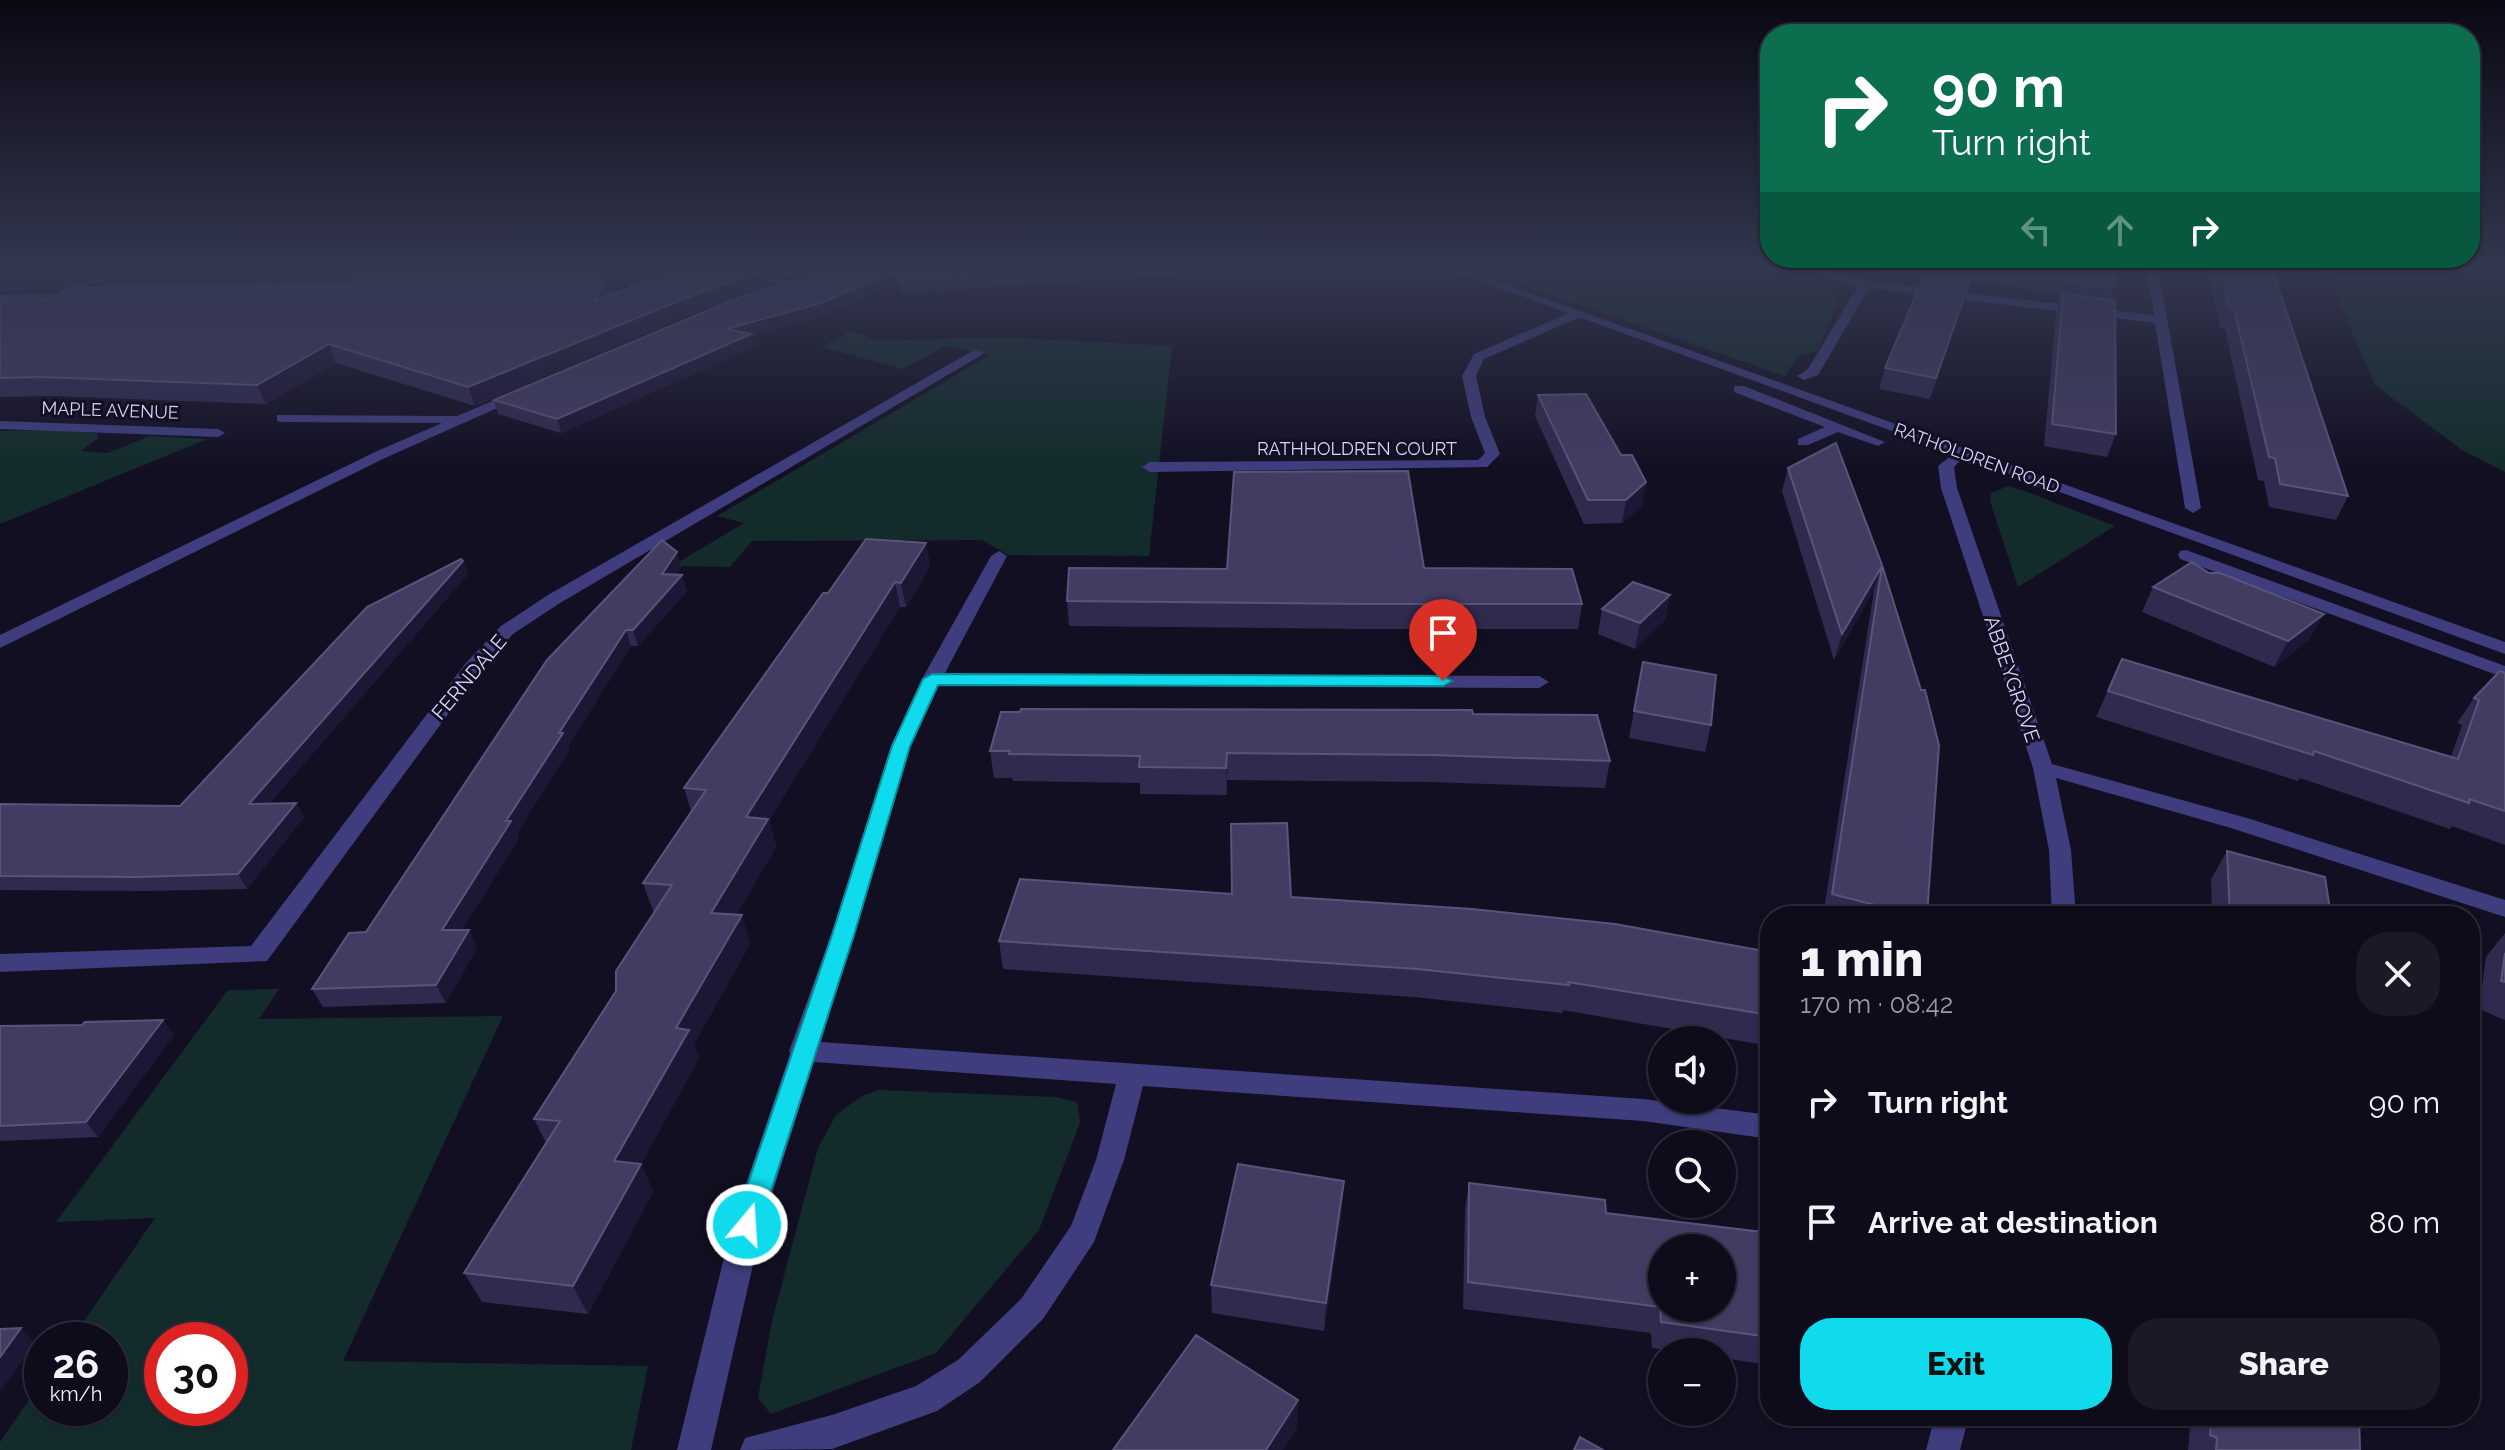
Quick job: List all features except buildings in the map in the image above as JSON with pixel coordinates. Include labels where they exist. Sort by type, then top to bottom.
[{"type":"street","name":"RATHHOLDREN COURT","points":[[1150,467],[1482,464],[1493,454],[1478,417],[1469,376],[1479,357],[1527,336]]},
{"type":"street","name":"RATHOLDREN ROAD","points":[[1637,336],[2505,648]]},
{"type":"street","points":[[1804,376],[1813,372],[1834,336]]},
{"type":"street","points":[[2164,336],[2193,508]]},
{"type":"street","name":"FERNDALE","points":[[0,963],[258,955],[472,668],[507,630],[554,599],[979,353]]},
{"type":"street","points":[[0,642],[338,475],[533,389]]},
{"type":"street","points":[[1739,389],[1878,442]]},
{"type":"street","points":[[1787,407],[1808,397]]},
{"type":"street","points":[[282,418],[460,419]]},
{"type":"street","name":"MAPLE AVENUE","points":[[0,425],[218,433]]},
{"type":"street","points":[[1803,442],[1838,426]]},
{"type":"street","name":"ABBEYGROVE","points":[[1961,452],[1946,466],[1949,488],[2043,768],[2060,850],[2063,906]]},
{"type":"street","points":[[2186,555],[2505,672]]},
{"type":"street","points":[[694,1450],[747,1225],[802,1051],[843,935],[901,746],[932,679],[999,556]]},
{"type":"street","points":[[932,679],[1539,682]]},
{"type":"street","points":[[2043,768],[2239,823],[2505,909]]},
{"type":"street","points":[[802,1051],[1643,1110],[1760,1126]]},
{"type":"street","points":[[757,1450],[832,1432],[925,1399],[969,1371],[1032,1309],[1083,1233],[1110,1160],[1132,1075]]},
{"type":"street","points":[[1943,1450],[1949,1426]]},
{"type":"green space","points":[[843,336],[864,336],[878,341],[995,337],[1172,346],[1149,556],[1008,555],[982,540],[752,541],[730,567],[672,566],[744,523],[717,516],[990,355],[945,346],[903,369],[822,347]]},
{"type":"green space","points":[[1668,336],[1824,336],[1818,351],[1797,357],[1785,376]]},
{"type":"green space","points":[[2354,336],[2505,336],[2505,472],[2462,450],[2375,385]]},
{"type":"green space","points":[[0,431],[97,433],[98,438],[81,451],[108,453],[150,436],[207,439],[0,524]]},
{"type":"green space","points":[[2008,486],[2115,526],[2018,587],[1990,501],[1991,493]]},
{"type":"green space","points":[[279,989],[259,1019],[503,1016],[343,1361],[648,1366],[631,1450],[0,1450],[0,1442],[24,1407],[24,1426],[128,1426],[128,1322],[83,1322],[155,1218],[56,1222],[228,990]]},
{"type":"green space","points":[[879,1090],[1055,1097],[1077,1102],[1080,1123],[1039,1230],[936,1353],[771,1414],[758,1398],[772,1321],[818,1148],[836,1115],[860,1097]]},
{"type":"route","points":[[747,1225],[802,1051],[843,935],[901,746],[932,679],[1443,681]]}]
